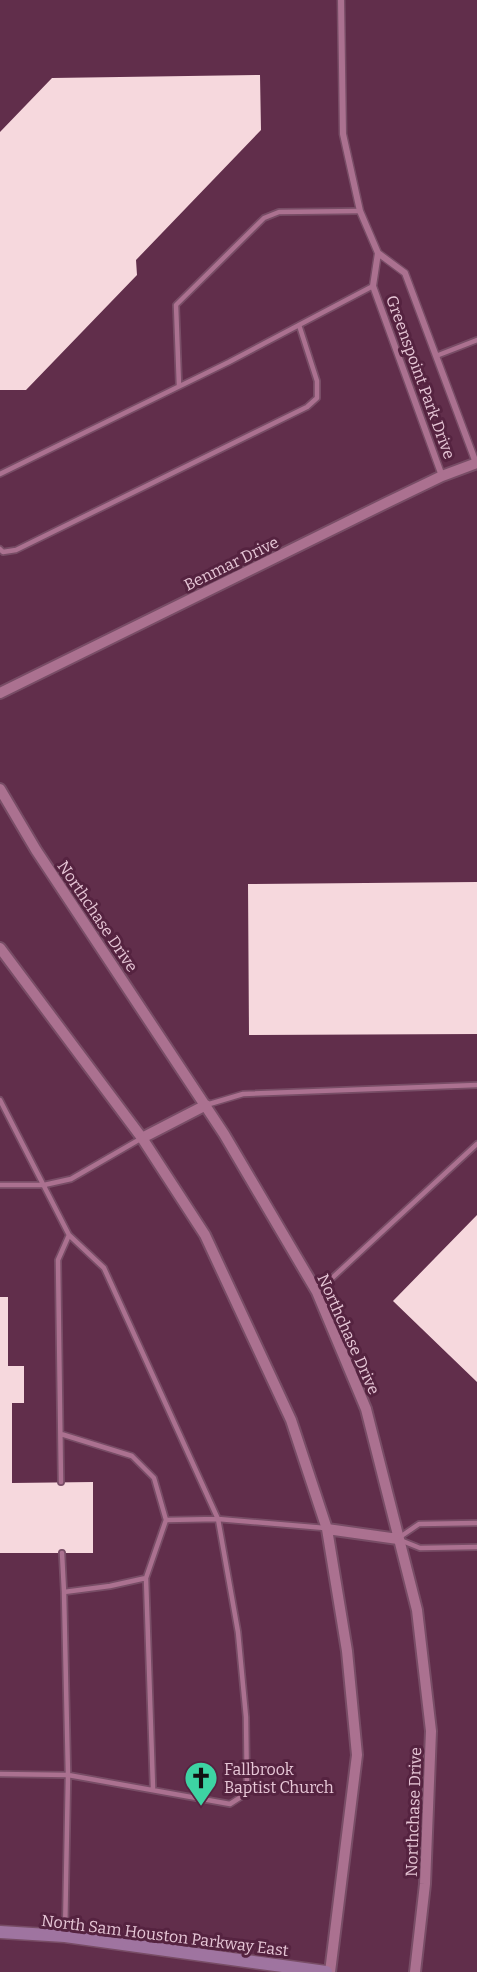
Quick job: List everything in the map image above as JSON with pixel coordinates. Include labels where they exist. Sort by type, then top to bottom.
[{"type":"main road","name":"North Sam Houston Parkway East","points":[[0,1932],[65,1936],[328,1972]]},
{"type":"street","points":[[341,0],[343,134],[360,211],[378,253]]},
{"type":"street","name":"Greenspoint Park Drive","points":[[442,476],[373,286],[378,253],[405,273],[476,463]]},
{"type":"street","name":"Benmar Drive","points":[[0,693],[442,476],[476,463]]},
{"type":"street","name":"Northchase Drive","points":[[0,789],[36,850],[206,1106],[317,1292],[366,1409],[417,1610],[431,1731],[425,1884],[415,1972]]},
{"type":"street","points":[[0,948],[142,1138],[205,1235],[291,1420],[327,1528],[347,1651],[357,1755],[328,1972]]},
{"type":"street","points":[[142,1138],[206,1106]]},
{"type":"street","points":[[327,1528],[398,1539]]},
{"type":"lane","points":[[179,386],[176,304],[264,218],[279,212],[360,211]]},
{"type":"lane","points":[[0,474],[75,440],[373,286]]},
{"type":"lane","points":[[0,549],[3,552],[16,550],[307,407],[317,398],[317,381],[299,325]]},
{"type":"lane","points":[[436,356],[477,340]]},
{"type":"lane","points":[[206,1106],[243,1094],[477,1085]]},
{"type":"lane","points":[[0,1100],[69,1235],[104,1268],[218,1519],[238,1632],[246,1717],[247,1793],[230,1804],[153,1788],[68,1775],[0,1774]]},
{"type":"lane","points":[[0,1185],[44,1185],[80,1174],[142,1138]]},
{"type":"lane","points":[[317,1292],[477,1143]]},
{"type":"lane","points":[[61,1482],[58,1260],[69,1235]]},
{"type":"lane","points":[[61,1434],[132,1456],[154,1478],[166,1520],[146,1578],[153,1788]]},
{"type":"lane","points":[[166,1520],[218,1519],[327,1528]]},
{"type":"lane","points":[[398,1539],[418,1524],[477,1523]]},
{"type":"lane","points":[[398,1539],[420,1548],[477,1547]]},
{"type":"lane","points":[[62,1553],[68,1775],[65,1936]]},
{"type":"lane","points":[[64,1592],[110,1586],[146,1578]]},
{"type":"building","points":[[260,75],[261,130],[136,260],[137,275],[26,390],[0,390],[0,132],[52,78]]},
{"type":"building","points":[[477,882],[477,1034],[249,1035],[248,884]]},
{"type":"building","points":[[477,1215],[477,1382],[393,1301]]},
{"type":"building","points":[[0,1297],[8,1297],[8,1366],[24,1366],[24,1403],[12,1403],[12,1483],[93,1482],[93,1553],[0,1553]]},
{"type":"place","name":"Fallbrook Baptist Church","points":[[201,1807]]}]
